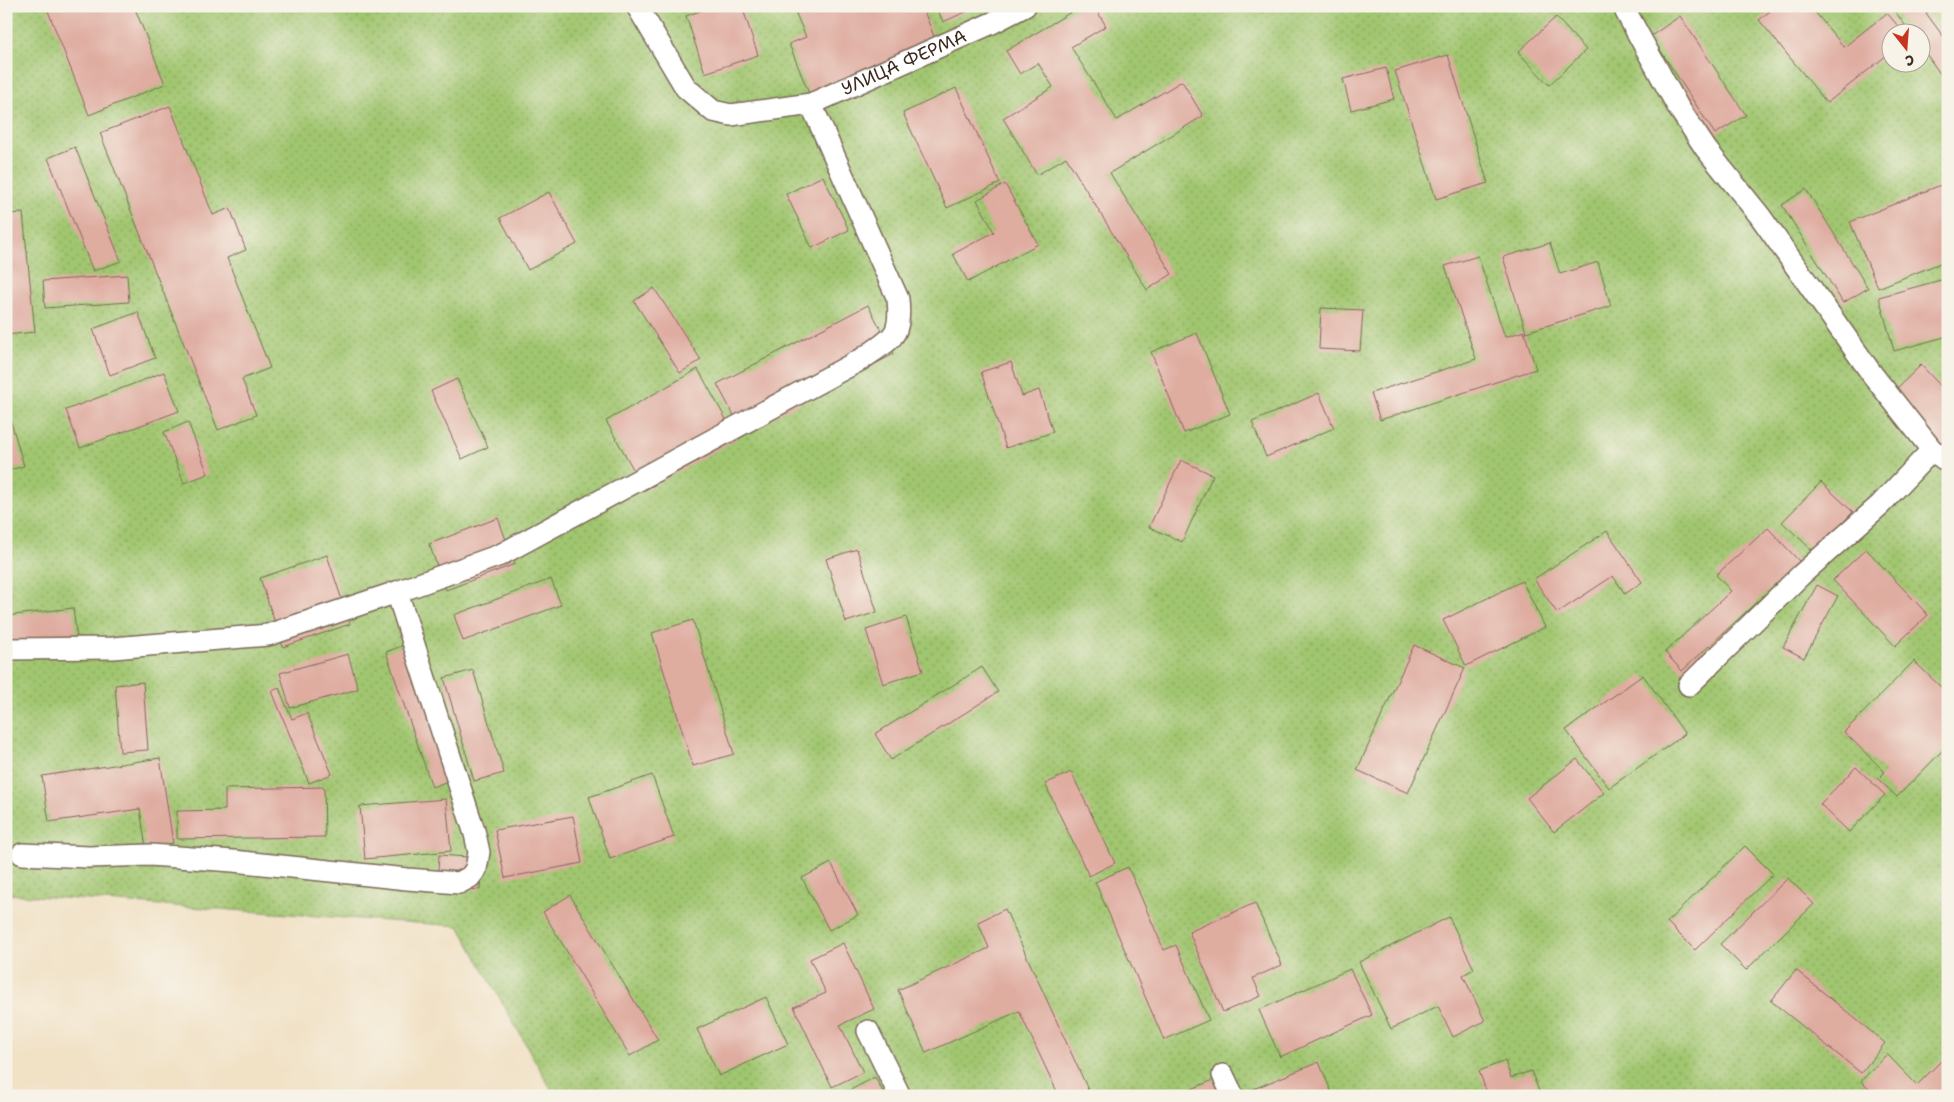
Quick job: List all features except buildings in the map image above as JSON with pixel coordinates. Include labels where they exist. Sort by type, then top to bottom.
[{"type":"lane","name":"УЛИЦА ФЕРМА","points":[[637,6],[686,88],[713,111],[730,115],[811,104],[983,27],[1025,6]]},
{"type":"lane","points":[[1625,6],[1626,12],[1678,107],[1706,149],[1760,216],[1872,374],[1940,456],[1880,505],[1802,575],[1689,685]]},
{"type":"lane","points":[[6,650],[113,648],[268,635],[397,592],[500,555],[862,359],[894,336],[900,319],[898,300],[811,104]]},
{"type":"lane","points":[[22,854],[89,857],[150,855],[233,861],[407,879],[459,882],[470,877],[476,869],[479,852],[475,834],[397,592]]},
{"type":"lane","points":[[868,1031],[900,1096]]},
{"type":"lane","points":[[1223,1075],[1233,1096]]},
{"type":"green space","points":[[6,6],[1948,6],[1948,1096],[555,1096],[459,926],[6,894]]}]
